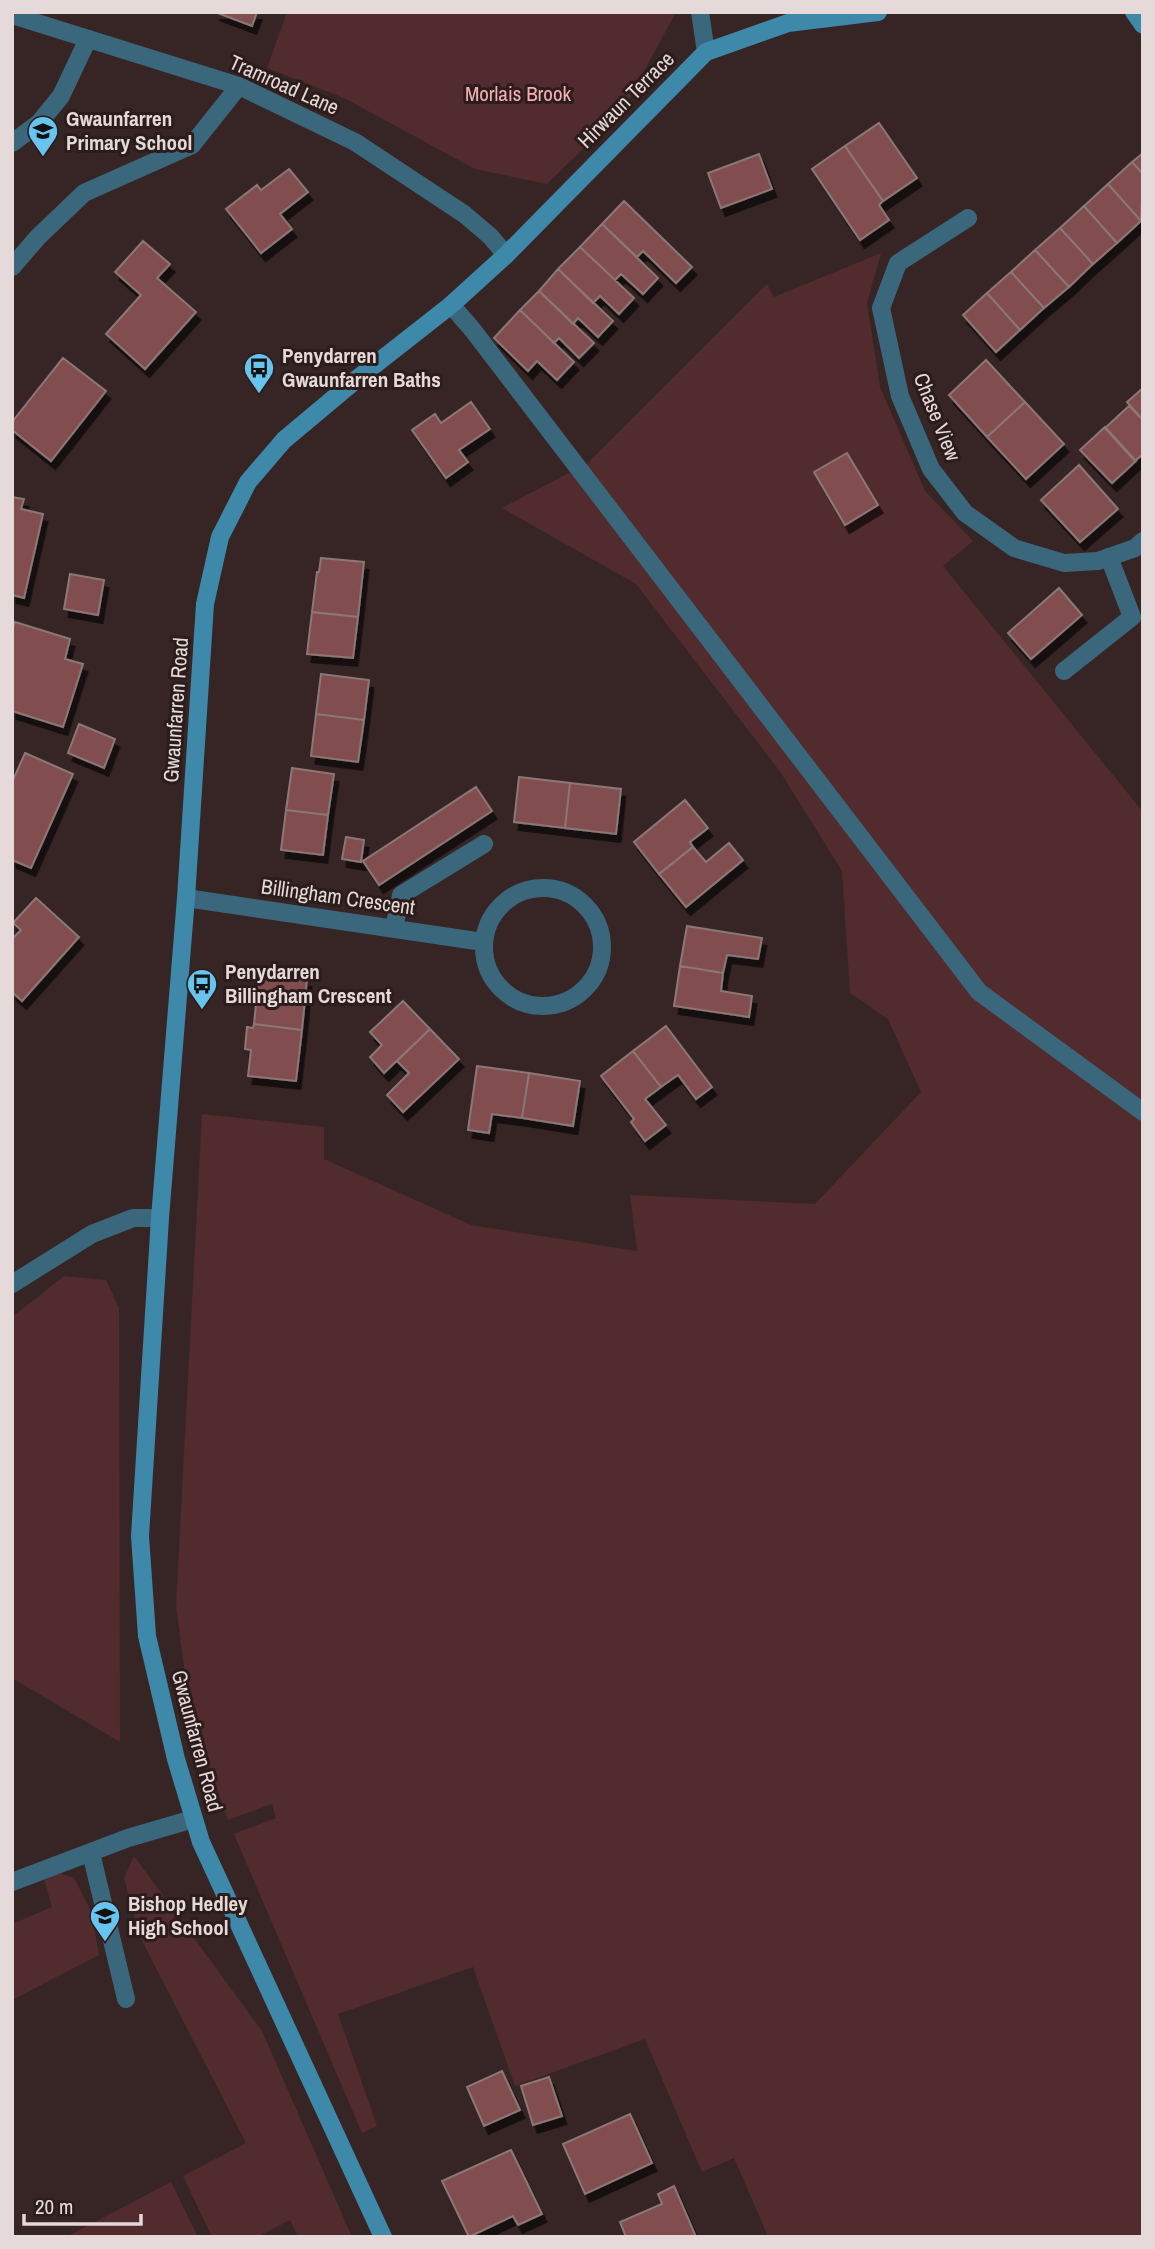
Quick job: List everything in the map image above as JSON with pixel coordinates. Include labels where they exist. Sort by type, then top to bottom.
[{"type":"street","points":[[701,12],[706,52]]},
{"type":"street","name":"Hirwaun Terrace","points":[[451,305],[506,255],[706,52],[788,23],[878,12]]},
{"type":"street","points":[[1134,12],[1143,25]]},
{"type":"street","name":"Tramroad Lane","points":[[12,15],[239,86],[355,142],[464,214],[490,236],[506,255]]},
{"type":"street","points":[[12,143],[39,123],[61,96],[88,39]]},
{"type":"street","points":[[12,267],[38,237],[85,193],[192,145],[239,86]]},
{"type":"street","name":"Chase View","points":[[968,218],[898,262],[881,308],[900,396],[931,469],[965,513],[1014,548],[1064,563],[1098,561],[1135,548],[1143,541]]},
{"type":"street","points":[[451,305],[979,992],[1143,1112]]},
{"type":"street","name":"Gwaunfarren Road","points":[[383,2237],[201,1842],[193,1819],[147,1636],[140,1536],[160,1218],[186,898],[205,604],[220,537],[248,482],[284,440],[451,305]]},
{"type":"street","points":[[1064,671],[1132,617],[1109,557]]},
{"type":"street","points":[[394,928],[401,895],[484,844]]},
{"type":"street","points":[[552,887],[570,893],[586,905],[597,921],[603,940],[602,960],[594,978],[581,993],[564,1003],[544,1007],[525,1004],[507,994],[493,980],[485,962],[483,942],[488,923],[499,907],[514,894],[533,888],[552,887]]},
{"type":"street","name":"Billingham Crescent","points":[[186,898],[483,942]]},
{"type":"street","points":[[12,1284],[92,1234],[134,1218],[160,1218]]},
{"type":"street","points":[[12,1882],[128,1838],[193,1819]]},
{"type":"street","points":[[91,1853],[126,1999]]},
{"type":"green space","name":"Morlais Brook","points":[[287,12],[675,14],[623,110],[547,184],[475,169],[344,98],[267,68]]},
{"type":"green space","points":[[881,253],[867,303],[880,387],[925,491],[973,541],[943,566],[1143,812],[1143,2237],[762,2237],[767,2234],[734,2158],[702,2172],[645,2039],[515,2086],[473,1967],[338,2014],[377,2126],[362,2133],[234,1834],[276,1818],[272,1804],[228,1820],[190,1713],[176,1605],[202,1114],[324,1127],[324,1159],[471,1225],[637,1251],[630,1195],[815,1204],[921,1092],[888,1019],[850,993],[842,871],[781,773],[636,584],[502,508],[588,463],[767,284],[774,297]]},
{"type":"green space","points":[[64,1276],[106,1280],[119,1308],[120,1742],[12,1678],[12,1317]]},
{"type":"green space","points":[[134,1856],[262,2031],[352,2237],[298,2237],[290,2220],[257,2237],[212,2237],[183,2176],[246,2143],[139,1935],[124,1878]]},
{"type":"green space","points":[[59,1873],[74,1878],[91,1911],[99,1955],[12,2000],[12,1924],[52,1907],[44,1879]]},
{"type":"green space","points":[[171,2182],[198,2237],[66,2237]]},
{"type":"building","points":[[215,12],[257,12],[252,26]]},
{"type":"building","points":[[879,123],[917,178],[883,201],[845,146]]},
{"type":"building","points":[[845,146],[883,201],[879,205],[889,220],[860,240],[812,169]]},
{"type":"building","points":[[1143,153],[1143,174],[1132,162]]},
{"type":"building","points":[[759,154],[772,189],[721,208],[708,173]]},
{"type":"building","points":[[1132,162],[1143,174],[1141,221],[1108,184]]},
{"type":"building","points":[[289,169],[308,192],[280,214],[292,229],[261,253],[226,209],[257,185],[261,190]]},
{"type":"building","points":[[1108,184],[1141,221],[1117,243],[1084,206]]},
{"type":"building","points":[[624,201],[692,267],[676,283],[643,251],[637,257],[602,224]]},
{"type":"building","points":[[1084,206],[1117,243],[1093,264],[1060,228]]},
{"type":"building","points":[[602,224],[658,278],[643,294],[621,274],[615,280],[580,247]]},
{"type":"building","points":[[1060,228],[1093,264],[1069,287],[1035,250]]},
{"type":"building","points":[[143,241],[170,264],[157,278],[196,312],[145,369],[106,334],[141,295],[115,272]]},
{"type":"building","points":[[580,247],[634,298],[619,314],[600,296],[593,303],[558,269]]},
{"type":"building","points":[[1035,250],[1069,287],[1044,308],[1011,272]]},
{"type":"building","points":[[558,269],[613,321],[598,337],[578,318],[573,324],[539,291]]},
{"type":"building","points":[[1011,272],[1044,308],[1020,330],[987,293]]},
{"type":"building","points":[[539,291],[594,343],[579,358],[559,338],[554,343],[520,310]]},
{"type":"building","points":[[987,293],[1020,330],[996,352],[963,315]]},
{"type":"building","points":[[520,310],[574,362],[557,380],[537,361],[528,371],[494,338]]},
{"type":"building","points":[[63,358],[106,391],[51,461],[12,430],[12,422]]},
{"type":"building","points":[[986,360],[1025,402],[987,437],[949,395]]},
{"type":"building","points":[[1143,388],[1143,420],[1127,402]]},
{"type":"building","points":[[471,402],[490,429],[459,450],[468,462],[446,478],[412,430],[435,414],[441,423]]},
{"type":"building","points":[[1025,402],[1064,444],[1026,479],[987,437]]},
{"type":"building","points":[[1129,406],[1143,420],[1143,454],[1135,461],[1105,428]]},
{"type":"building","points":[[1105,427],[1136,461],[1112,483],[1080,450]]},
{"type":"building","points":[[847,453],[878,505],[845,525],[814,472]]},
{"type":"building","points":[[1079,465],[1118,509],[1080,542],[1041,500]]},
{"type":"building","points":[[12,497],[24,499],[21,509],[43,514],[24,598],[12,595]]},
{"type":"building","points":[[321,558],[364,562],[358,617],[312,612]]},
{"type":"building","points":[[70,574],[104,580],[98,615],[64,609]]},
{"type":"building","points":[[1059,588],[1082,615],[1031,659],[1008,633]]},
{"type":"building","points":[[312,612],[358,617],[353,658],[307,654]]},
{"type":"building","points":[[15,622],[70,639],[65,659],[83,664],[63,727],[12,711],[12,630]]},
{"type":"building","points":[[321,674],[369,680],[364,720],[316,714]]},
{"type":"building","points":[[316,714],[364,720],[358,762],[311,756]]},
{"type":"building","points":[[79,724],[115,739],[104,768],[68,753]]},
{"type":"building","points":[[25,753],[73,774],[31,868],[12,860],[12,777],[14,778]]},
{"type":"building","points":[[292,768],[334,774],[328,815],[286,810]]},
{"type":"building","points":[[519,777],[570,783],[565,828],[514,822]]},
{"type":"building","points":[[570,783],[621,789],[616,834],[565,828]]},
{"type":"building","points":[[476,787],[492,811],[379,885],[363,861]]},
{"type":"building","points":[[685,800],[708,828],[690,842],[693,847],[659,874],[634,842]]},
{"type":"building","points":[[286,810],[328,815],[323,855],[281,850]]},
{"type":"building","points":[[346,837],[364,840],[361,862],[342,859]]},
{"type":"building","points":[[729,843],[743,860],[686,907],[659,874],[693,847],[706,862]]},
{"type":"building","points":[[36,898],[79,937],[22,1001],[12,992],[12,939],[21,930],[13,923]]},
{"type":"building","points":[[687,926],[762,938],[758,959],[727,955],[723,973],[680,966]]},
{"type":"building","points":[[680,966],[723,973],[721,991],[752,996],[749,1017],[674,1006]]},
{"type":"building","points":[[259,974],[307,979],[302,1030],[254,1024]]},
{"type":"building","points":[[403,1001],[430,1029],[384,1073],[370,1057],[382,1045],[370,1032]]},
{"type":"building","points":[[254,1024],[302,1030],[296,1081],[248,1076],[251,1050],[245,1049],[247,1027],[253,1028]]},
{"type":"building","points":[[666,1026],[712,1087],[696,1099],[678,1075],[661,1087],[633,1051]]},
{"type":"building","points":[[430,1029],[459,1059],[403,1112],[387,1095],[409,1073],[397,1061]]},
{"type":"building","points":[[633,1051],[661,1087],[645,1099],[666,1125],[645,1141],[631,1122],[634,1119],[601,1076]]},
{"type":"building","points":[[477,1066],[529,1073],[522,1118],[492,1114],[489,1133],[468,1130]]},
{"type":"building","points":[[529,1073],[580,1081],[573,1126],[522,1118]]},
{"type":"building","points":[[502,2071],[520,2110],[484,2126],[467,2087]]},
{"type":"building","points":[[549,2077],[562,2116],[533,2125],[521,2086]]},
{"type":"building","points":[[630,2114],[652,2163],[585,2194],[563,2144]]},
{"type":"building","points":[[511,2150],[542,2214],[518,2225],[513,2216],[469,2237],[442,2181]]},
{"type":"building","points":[[674,2186],[696,2237],[626,2237],[620,2222],[662,2204],[658,2194]]},
{"type":"place","name":"Gwaunfarren Primary School","points":[[43,158]]},
{"type":"place","name":"Penydarren Gwaunfarren Baths","points":[[259,395]]},
{"type":"place","name":"Penydarren Billingham Crescent","points":[[202,1011]]},
{"type":"place","name":"Bishop Hedley High School","points":[[105,1943]]}]
